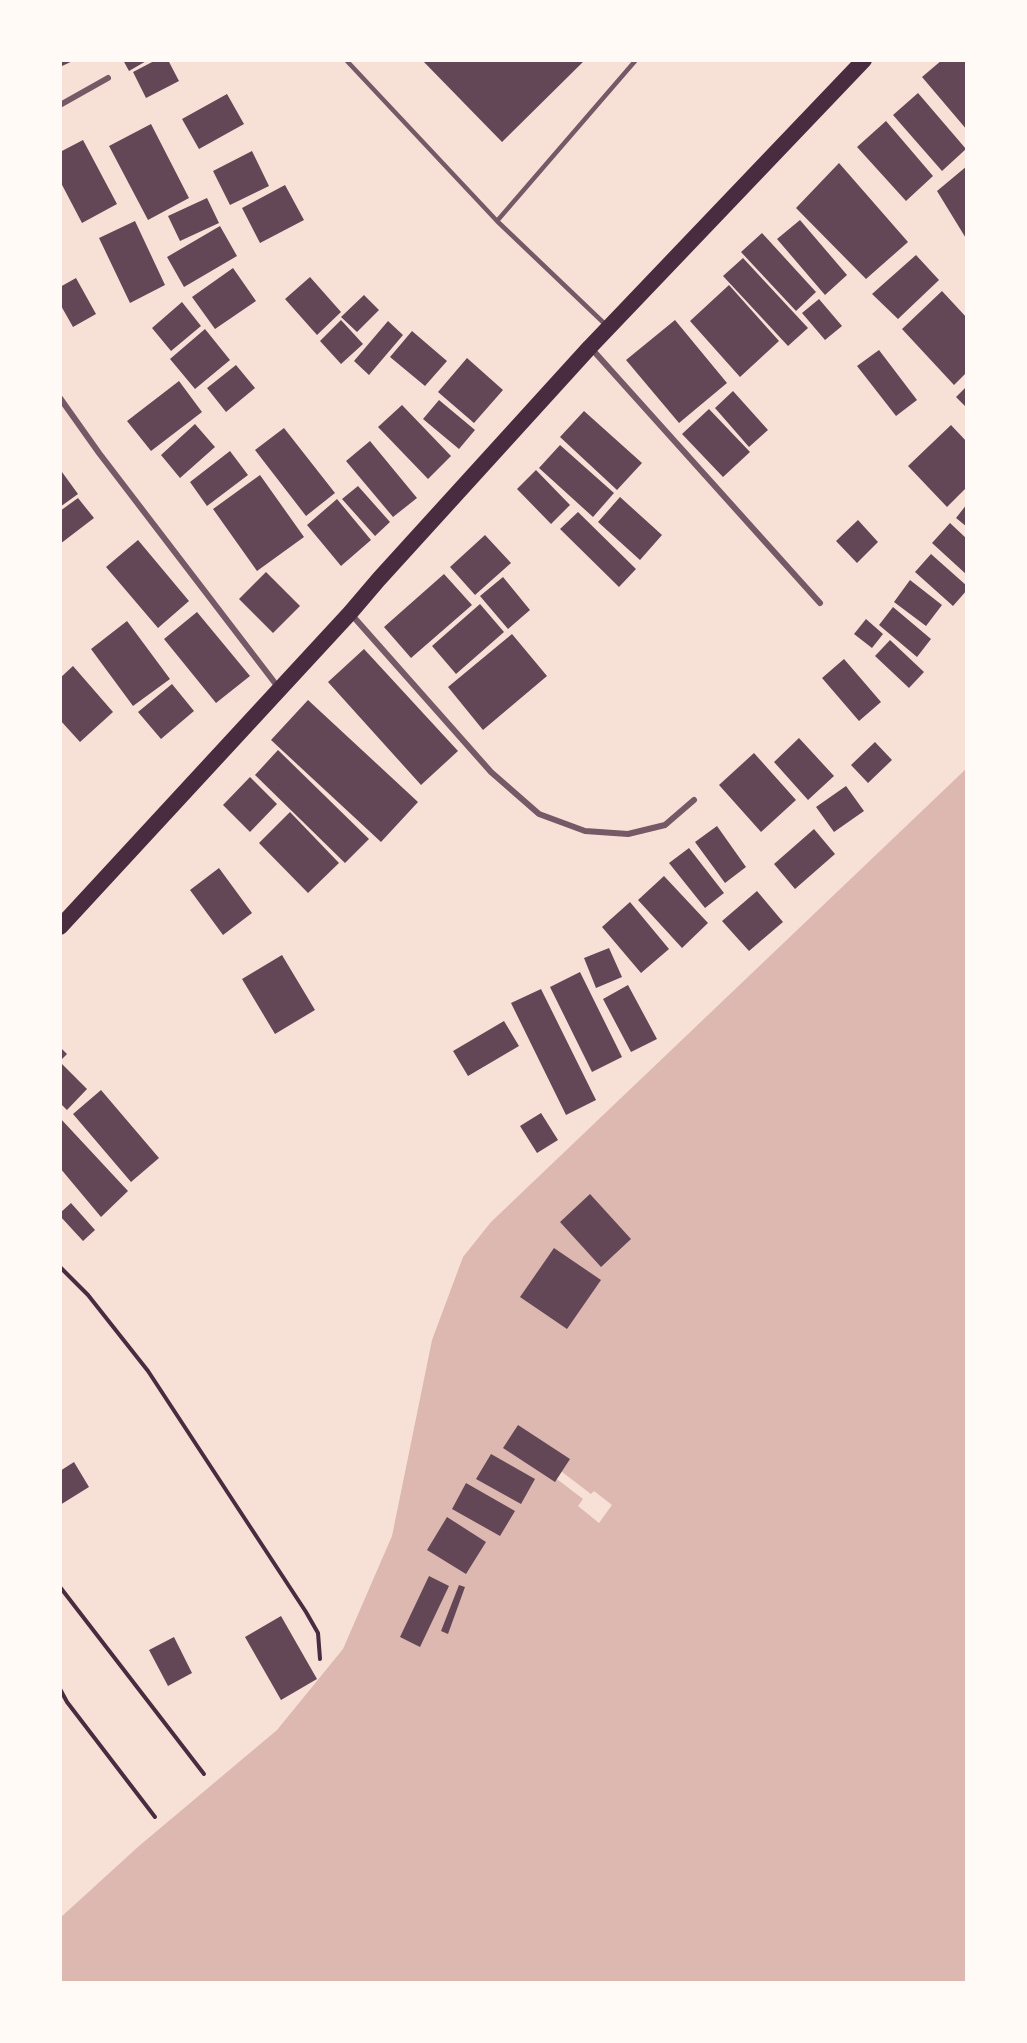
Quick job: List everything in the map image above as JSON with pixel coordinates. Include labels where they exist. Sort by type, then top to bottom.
[{"type":"highway","points":[[60,927],[280,690],[590,347],[864,60]]},
{"type":"street","points":[[60,105],[108,78]]},
{"type":"street","points":[[590,347],[820,603]]},
{"type":"street","points":[[60,398],[99,453],[280,690]]},
{"type":"street","points":[[350,613],[491,772],[539,814],[585,831],[628,834],[665,825],[694,800]]},
{"type":"lane","points":[[346,60],[497,221],[608,328]]},
{"type":"lane","points":[[497,221],[636,60]]},
{"type":"path","points":[[60,1267],[88,1295],[148,1371],[306,1612],[318,1634],[320,1659]]},
{"type":"path","points":[[60,1587],[204,1774]]},
{"type":"path","points":[[60,1689],[106,1755],[155,1818]]},
{"type":"shaded area","points":[[967,768],[967,1983],[60,1983],[60,1918],[139,1846],[277,1730],[343,1649],[392,1536],[432,1340],[463,1257],[491,1222]]},
{"type":"pier","points":[[524,1443],[591,1494],[594,1491],[612,1505],[599,1523],[578,1506],[583,1499],[519,1450]]},
{"type":"building","points":[[60,60],[75,60],[62,66]]},
{"type":"building","points":[[123,60],[148,60],[129,71]]},
{"type":"building","points":[[156,60],[168,60],[179,81],[146,98],[133,72]]},
{"type":"building","points":[[422,60],[585,60],[502,142]]},
{"type":"building","points":[[942,60],[965,60],[967,63],[967,130],[922,77]]},
{"type":"building","points":[[918,93],[966,149],[942,171],[893,115]]},
{"type":"building","points":[[227,94],[244,124],[199,149],[182,119]]},
{"type":"building","points":[[886,121],[933,176],[906,201],[857,147]]},
{"type":"building","points":[[151,124],[189,198],[148,220],[109,146]]},
{"type":"building","points":[[83,140],[117,204],[82,223],[60,181],[60,152]]},
{"type":"building","points":[[252,151],[269,186],[230,205],[213,171]]},
{"type":"building","points":[[839,163],[908,242],[866,279],[796,208]]},
{"type":"building","points":[[967,166],[967,240],[937,191]]},
{"type":"building","points":[[285,185],[304,220],[260,243],[242,208]]},
{"type":"building","points":[[207,198],[219,223],[180,241],[168,216]]},
{"type":"building","points":[[800,220],[847,275],[825,295],[777,239]]},
{"type":"building","points":[[135,221],[165,285],[130,303],[99,238]]},
{"type":"building","points":[[220,226],[237,256],[184,287],[167,257]]},
{"type":"building","points":[[762,233],[816,292],[796,311],[741,252]]},
{"type":"building","points":[[916,255],[939,280],[898,319],[872,294]]},
{"type":"building","points":[[743,258],[808,328],[788,346],[723,276]]},
{"type":"building","points":[[233,268],[256,301],[215,329],[192,297]]},
{"type":"building","points":[[310,277],[341,312],[317,335],[285,299]]},
{"type":"building","points":[[76,278],[96,314],[73,327],[60,304],[60,287]]},
{"type":"building","points":[[729,285],[779,341],[740,377],[690,321]]},
{"type":"building","points":[[942,291],[967,318],[967,372],[954,385],[902,329]]},
{"type":"building","points":[[364,295],[379,310],[357,332],[341,317]]},
{"type":"building","points":[[819,299],[842,326],[825,340],[802,313]]},
{"type":"building","points":[[182,302],[201,326],[171,351],[152,328]]},
{"type":"building","points":[[341,320],[363,344],[341,364],[320,341]]},
{"type":"building","points":[[675,320],[727,383],[679,423],[626,360]]},
{"type":"building","points":[[388,321],[403,335],[369,375],[354,361]]},
{"type":"building","points":[[205,329],[230,360],[195,389],[170,359]]},
{"type":"building","points":[[412,331],[447,361],[425,386],[390,357]]},
{"type":"building","points":[[879,350],[917,400],[896,416],[857,366]]},
{"type":"building","points":[[467,358],[503,390],[474,423],[438,392]]},
{"type":"building","points":[[236,365],[255,388],[226,412],[207,388]]},
{"type":"building","points":[[179,381],[202,412],[151,451],[127,421]]},
{"type":"building","points":[[967,386],[967,408],[956,397]]},
{"type":"building","points":[[733,391],[768,430],[749,447],[715,408]]},
{"type":"building","points":[[439,400],[475,430],[459,449],[423,419]]},
{"type":"building","points":[[402,405],[451,456],[428,479],[378,427]]},
{"type":"building","points":[[709,409],[750,452],[723,477],[682,434]]},
{"type":"building","points":[[584,411],[642,463],[617,490],[560,437]]},
{"type":"building","points":[[195,424],[215,447],[180,478],[161,455]]},
{"type":"building","points":[[951,425],[967,442],[967,487],[947,507],[908,466]]},
{"type":"building","points":[[284,428],[335,493],[306,516],[255,450]]},
{"type":"building","points":[[370,441],[417,498],[393,517],[346,461]]},
{"type":"building","points":[[560,445],[614,493],[593,517],[539,468]]},
{"type":"building","points":[[230,451],[248,475],[207,506],[190,482]]},
{"type":"building","points":[[536,470],[570,505],[551,524],[517,489]]},
{"type":"building","points":[[62,472],[78,494],[60,507],[60,473]]},
{"type":"building","points":[[260,475],[304,537],[257,571],[213,509]]},
{"type":"building","points":[[358,486],[390,522],[375,536],[342,499]]},
{"type":"building","points":[[620,497],[662,535],[640,560],[598,522]]},
{"type":"building","points":[[78,498],[94,518],[60,544],[60,511]]},
{"type":"building","points":[[337,499],[371,540],[341,566],[307,525]]},
{"type":"building","points":[[967,504],[967,527],[956,518]]},
{"type":"building","points":[[578,512],[636,569],[619,587],[560,529]]},
{"type":"building","points":[[858,520],[878,542],[857,563],[836,541]]},
{"type":"building","points":[[950,523],[967,539],[967,575],[932,543]]},
{"type":"building","points":[[485,535],[511,563],[475,595],[450,567]]},
{"type":"building","points":[[138,540],[189,601],[158,628],[106,567]]},
{"type":"building","points":[[931,554],[967,586],[967,590],[953,606],[915,572]]},
{"type":"building","points":[[266,572],[300,606],[273,633],[239,599]]},
{"type":"building","points":[[444,574],[472,605],[411,658],[384,627]]},
{"type":"building","points":[[503,577],[530,610],[508,629],[480,596]]},
{"type":"building","points":[[910,580],[942,605],[926,626],[894,602]]},
{"type":"building","points":[[480,604],[504,632],[456,674],[432,646]]},
{"type":"building","points":[[893,607],[931,639],[917,657],[879,625]]},
{"type":"building","points":[[197,612],[250,676],[216,703],[164,639]]},
{"type":"building","points":[[866,619],[883,634],[872,648],[854,634]]},
{"type":"building","points":[[127,621],[170,679],[133,706],[91,649]]},
{"type":"building","points":[[512,634],[547,676],[483,730],[448,687]]},
{"type":"building","points":[[890,640],[924,672],[909,688],[875,656]]},
{"type":"building","points":[[364,649],[458,751],[421,785],[328,682]]},
{"type":"building","points":[[844,659],[881,702],[859,721],[822,678]]},
{"type":"building","points":[[73,666],[113,712],[80,742],[60,720],[60,678]]},
{"type":"building","points":[[172,684],[194,711],[161,739],[138,712]]},
{"type":"building","points":[[308,700],[418,802],[381,842],[271,740]]},
{"type":"building","points":[[799,738],[834,776],[808,800],[774,762]]},
{"type":"building","points":[[875,742],[892,760],[868,783],[851,765]]},
{"type":"building","points":[[278,750],[369,839],[345,863],[255,775]]},
{"type":"building","points":[[754,753],[796,800],[761,832],[719,785]]},
{"type":"building","points":[[250,777],[277,804],[250,832],[223,805]]},
{"type":"building","points":[[846,786],[864,811],[834,832],[816,807]]},
{"type":"building","points":[[290,812],[339,863],[308,893],[259,843]]},
{"type":"building","points":[[717,826],[746,867],[725,883],[695,842]]},
{"type":"building","points":[[814,829],[835,854],[795,889],[774,864]]},
{"type":"building","points":[[689,848],[724,893],[705,908],[669,863]]},
{"type":"building","points":[[219,868],[252,913],[223,935],[190,890]]},
{"type":"building","points":[[664,876],[708,923],[682,948],[638,900]]},
{"type":"building","points":[[757,891],[783,922],[749,951],[722,921]]},
{"type":"building","points":[[630,902],[669,949],[641,973],[602,927]]},
{"type":"building","points":[[609,948],[622,977],[596,988],[584,958]]},
{"type":"building","points":[[282,955],[315,1010],[275,1034],[242,979]]},
{"type":"building","points":[[580,972],[622,1057],[592,1072],[550,987]]},
{"type":"building","points":[[628,985],[657,1039],[631,1052],[603,999]]},
{"type":"building","points":[[541,989],[596,1100],[566,1115],[511,1003]]},
{"type":"building","points":[[504,1021],[519,1046],[468,1076],[453,1051]]},
{"type":"building","points":[[60,1047],[67,1054],[60,1061]]},
{"type":"building","points":[[60,1062],[87,1089],[67,1110],[60,1103]]},
{"type":"building","points":[[101,1090],[159,1158],[131,1182],[73,1114]]},
{"type":"building","points":[[541,1113],[558,1140],[537,1153],[520,1126]]},
{"type":"building","points":[[60,1118],[128,1191],[101,1217],[60,1168]]},
{"type":"building","points":[[590,1194],[631,1239],[601,1267],[560,1222]]},
{"type":"building","points":[[71,1203],[95,1230],[83,1241],[60,1216],[60,1213]]},
{"type":"building","points":[[554,1248],[601,1280],[567,1329],[520,1297]]},
{"type":"building","points":[[518,1425],[570,1459],[555,1482],[503,1448]]},
{"type":"building","points":[[491,1454],[535,1479],[521,1504],[476,1479]]},
{"type":"building","points":[[74,1462],[89,1487],[60,1505],[60,1471]]},
{"type":"building","points":[[466,1483],[515,1511],[500,1536],[452,1509]]},
{"type":"building","points":[[447,1517],[486,1542],[466,1574],[427,1550]]},
{"type":"building","points":[[429,1576],[449,1586],[420,1647],[400,1637]]},
{"type":"building","points":[[459,1585],[465,1587],[448,1634],[441,1631]]},
{"type":"building","points":[[281,1616],[317,1679],[281,1700],[245,1637]]},
{"type":"building","points":[[174,1637],[192,1673],[168,1686],[149,1650]]}]
